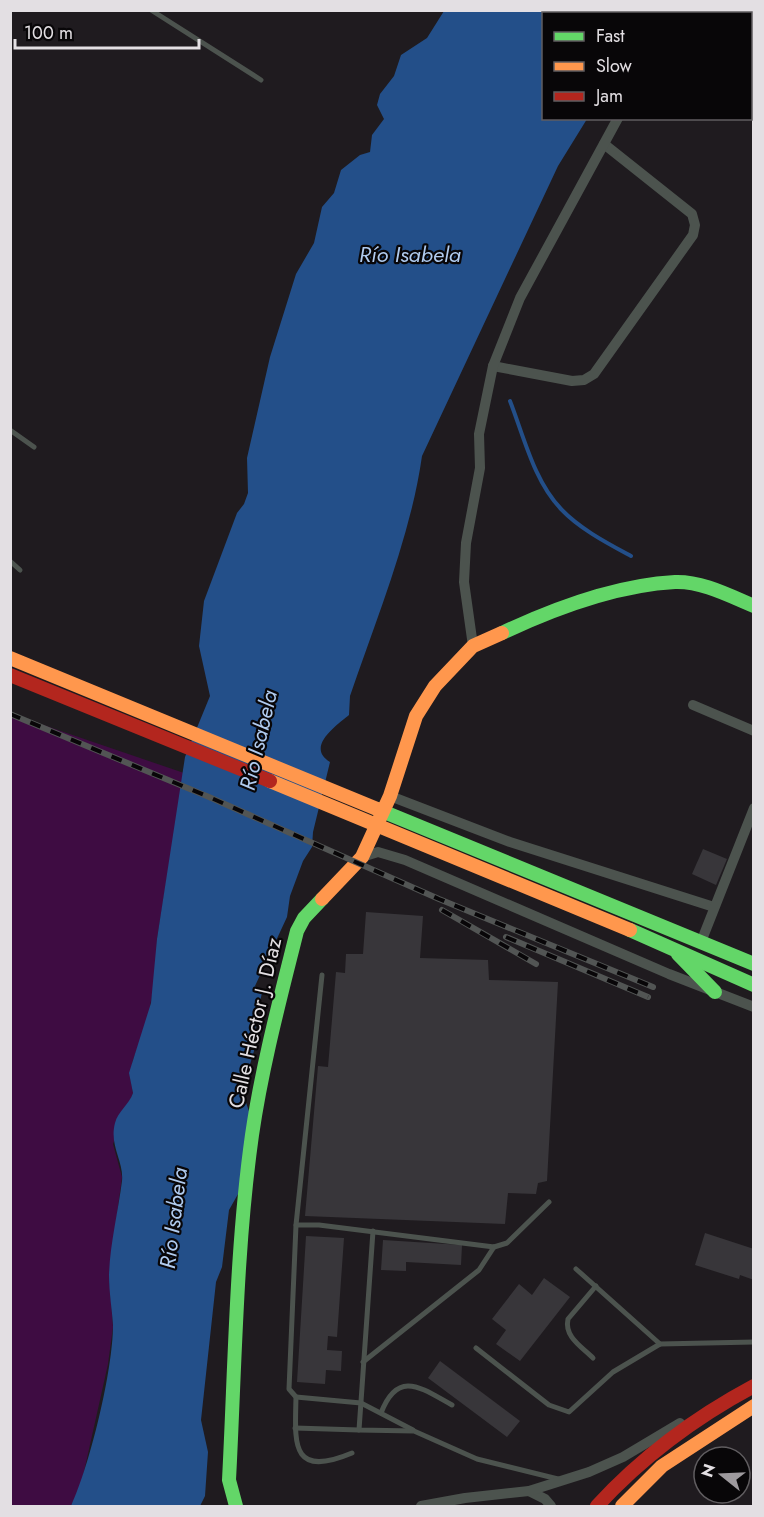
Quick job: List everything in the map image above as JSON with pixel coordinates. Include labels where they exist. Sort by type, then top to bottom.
[{"type":"main road","name":"Calle Héctor J. Díaz","points":[[236,1506],[229,1480],[239,1284],[252,1136],[270,1032],[297,931],[304,918],[362,857],[390,796],[416,716],[435,686],[473,646],[551,610],[628,590],[676,582],[714,589],[753,606]]},
{"type":"main road","points":[[10,658],[753,962]]},
{"type":"main road","points":[[10,675],[592,913],[753,986]]},
{"type":"main road","points":[[671,947],[715,992]]},
{"type":"main road","points":[[597,1506],[639,1460],[720,1403],[753,1386]]},
{"type":"main road","points":[[622,1506],[662,1466],[753,1406]]},
{"type":"street","points":[[473,646],[464,582],[466,543],[480,468],[479,434],[493,366],[520,298],[617,120]]},
{"type":"street","points":[[493,366],[572,381],[584,380],[594,374],[693,235],[695,225],[692,214],[604,144]]},
{"type":"street","points":[[693,705],[753,731]]},
{"type":"street","points":[[390,796],[510,842],[714,907]]},
{"type":"street","points":[[700,942],[753,808]]},
{"type":"street","points":[[362,857],[378,852],[405,860],[753,1007]]},
{"type":"street","points":[[420,1506],[529,1491],[559,1479],[589,1472],[623,1457],[687,1418],[720,1403]]},
{"type":"street","points":[[529,1491],[544,1499],[551,1506]]},
{"type":"lane","points":[[151,10],[261,80]]},
{"type":"lane","points":[[10,430],[34,447]]},
{"type":"lane","points":[[10,561],[20,570]]},
{"type":"lane","points":[[322,975],[296,1225],[289,1389],[296,1397],[296,1447],[304,1457],[316,1461],[335,1461],[352,1453]]},
{"type":"lane","points":[[296,1225],[319,1225],[494,1247],[507,1243],[549,1202]]},
{"type":"lane","points":[[359,1430],[374,1232]]},
{"type":"lane","points":[[363,1362],[479,1270],[494,1247]]},
{"type":"lane","points":[[576,1269],[660,1344]]},
{"type":"lane","points":[[593,1358],[569,1335],[567,1326],[568,1319],[596,1286]]},
{"type":"lane","points":[[476,1348],[549,1405],[569,1412],[578,1407],[614,1372],[660,1344],[753,1341]]},
{"type":"lane","points":[[381,1413],[387,1396],[407,1385],[419,1387],[452,1406]]},
{"type":"lane","points":[[296,1397],[361,1403],[414,1431],[477,1459],[559,1479]]},
{"type":"lane","points":[[295,1428],[414,1431]]},
{"type":"shaded area","points":[[11,714],[184,773],[157,939],[156,971],[148,1019],[133,1060],[130,1076],[133,1093],[113,1144],[122,1177],[109,1275],[113,1327],[108,1364],[81,1485],[71,1506],[11,1506]]},
{"type":"water","name":"Río Isabela","points":[[444,11],[653,11],[542,12],[542,120],[586,120],[558,166],[422,456],[410,516],[350,696],[349,715],[331,730],[322,743],[323,756],[330,762],[313,832],[312,847],[303,861],[290,896],[287,917],[255,986],[262,993],[256,1018],[254,1051],[242,1091],[252,1120],[242,1187],[229,1210],[222,1267],[216,1282],[201,1420],[208,1452],[205,1496],[200,1506],[71,1506],[93,1443],[105,1391],[112,1344],[110,1263],[122,1181],[114,1139],[115,1123],[133,1093],[129,1073],[151,1003],[157,939],[185,757],[210,696],[199,646],[204,601],[237,513],[248,493],[247,458],[270,357],[296,274],[314,243],[322,207],[334,193],[341,170],[360,155],[370,152],[372,135],[384,119],[377,105],[380,94],[394,76],[401,55],[427,38]]},
{"type":"building","points":[[703,849],[727,859],[716,885],[692,874]]},
{"type":"building","points":[[366,912],[423,916],[420,958],[488,960],[489,980],[558,982],[547,1181],[538,1183],[536,1194],[508,1193],[505,1224],[305,1216],[318,1066],[328,1067],[336,972],[345,973],[346,954],[363,954]]},
{"type":"building","points":[[705,1233],[754,1249],[754,1280],[740,1275],[739,1279],[695,1265]]},
{"type":"building","points":[[306,1236],[344,1238],[337,1337],[328,1336],[327,1350],[342,1351],[341,1371],[326,1370],[325,1384],[297,1382]]},
{"type":"building","points":[[383,1240],[462,1245],[461,1265],[406,1262],[406,1271],[381,1270]]},
{"type":"building","points":[[544,1278],[570,1297],[520,1361],[496,1344],[506,1330],[492,1319],[519,1284],[532,1295]]},
{"type":"building","points":[[440,1361],[520,1421],[507,1437],[428,1378]]},
{"type":"waterway","points":[[510,401],[537,472],[552,498],[577,523],[631,556]]},
{"type":"railway","points":[[10,714],[209,797],[439,899],[653,987]]},
{"type":"railway","points":[[442,910],[536,964]]},
{"type":"railway","points":[[506,937],[648,997]]},
{"type":"traffic: fast","points":[[502,633],[586,600],[653,584],[675,582],[695,584],[754,606]]},
{"type":"traffic: fast","points":[[377,809],[754,964]]},
{"type":"traffic: fast","points":[[236,1506],[229,1480],[239,1264],[252,1135],[266,1058],[297,931],[304,918],[322,899]]},
{"type":"traffic: fast","points":[[630,930],[754,985]]},
{"type":"traffic: fast","points":[[678,954],[715,992]]},
{"type":"traffic: slow","points":[[322,899],[362,857],[390,796],[416,716],[435,686],[473,646],[502,633]]},
{"type":"traffic: slow","points":[[10,658],[377,809]]},
{"type":"traffic: slow","points":[[270,781],[630,930]]},
{"type":"traffic: slow","points":[[622,1506],[662,1466],[754,1406]]},
{"type":"traffic: jam","points":[[10,675],[270,781]]},
{"type":"traffic: jam","points":[[597,1506],[632,1471],[670,1439],[711,1411],[754,1386]]}]
